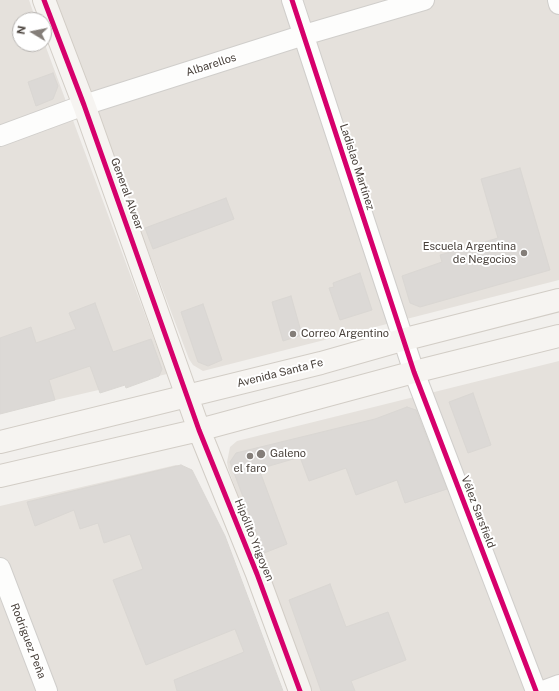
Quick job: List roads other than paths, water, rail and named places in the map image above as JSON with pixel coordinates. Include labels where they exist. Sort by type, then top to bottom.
[{"type":"main road","name":"General Alvear","points":[[44,0],[84,106],[188,396]]},
{"type":"main road","name":"Avenida Santa Fe","points":[[0,442],[321,363],[402,340],[559,300]]},
{"type":"main road","points":[[0,476],[199,430],[414,372],[559,336]]},
{"type":"main road","name":"Hipólito Yrigoyen","points":[[188,396],[199,430],[257,574],[300,691]]},
{"type":"street","name":"Ladislao Martínez","points":[[292,0],[402,340]]},
{"type":"street","name":"Albarellos","points":[[0,136],[84,106],[304,35],[424,0]]},
{"type":"street","points":[[558,0],[559,4]]},
{"type":"street","name":"Vélez Sarsfield","points":[[402,340],[536,691]]},
{"type":"street","name":"Rodríguez Peña","points":[[0,568],[47,691]]},
{"type":"street","points":[[543,691],[559,685]]},
{"type":"place","name":"Escuela Argentina de Negocios","points":[[524,253]]},
{"type":"place","name":"Correo Argentino","points":[[293,334]]},
{"type":"place","name":"Galeno","points":[[261,454]]},
{"type":"place","name":"el faro","points":[[250,456]]}]
